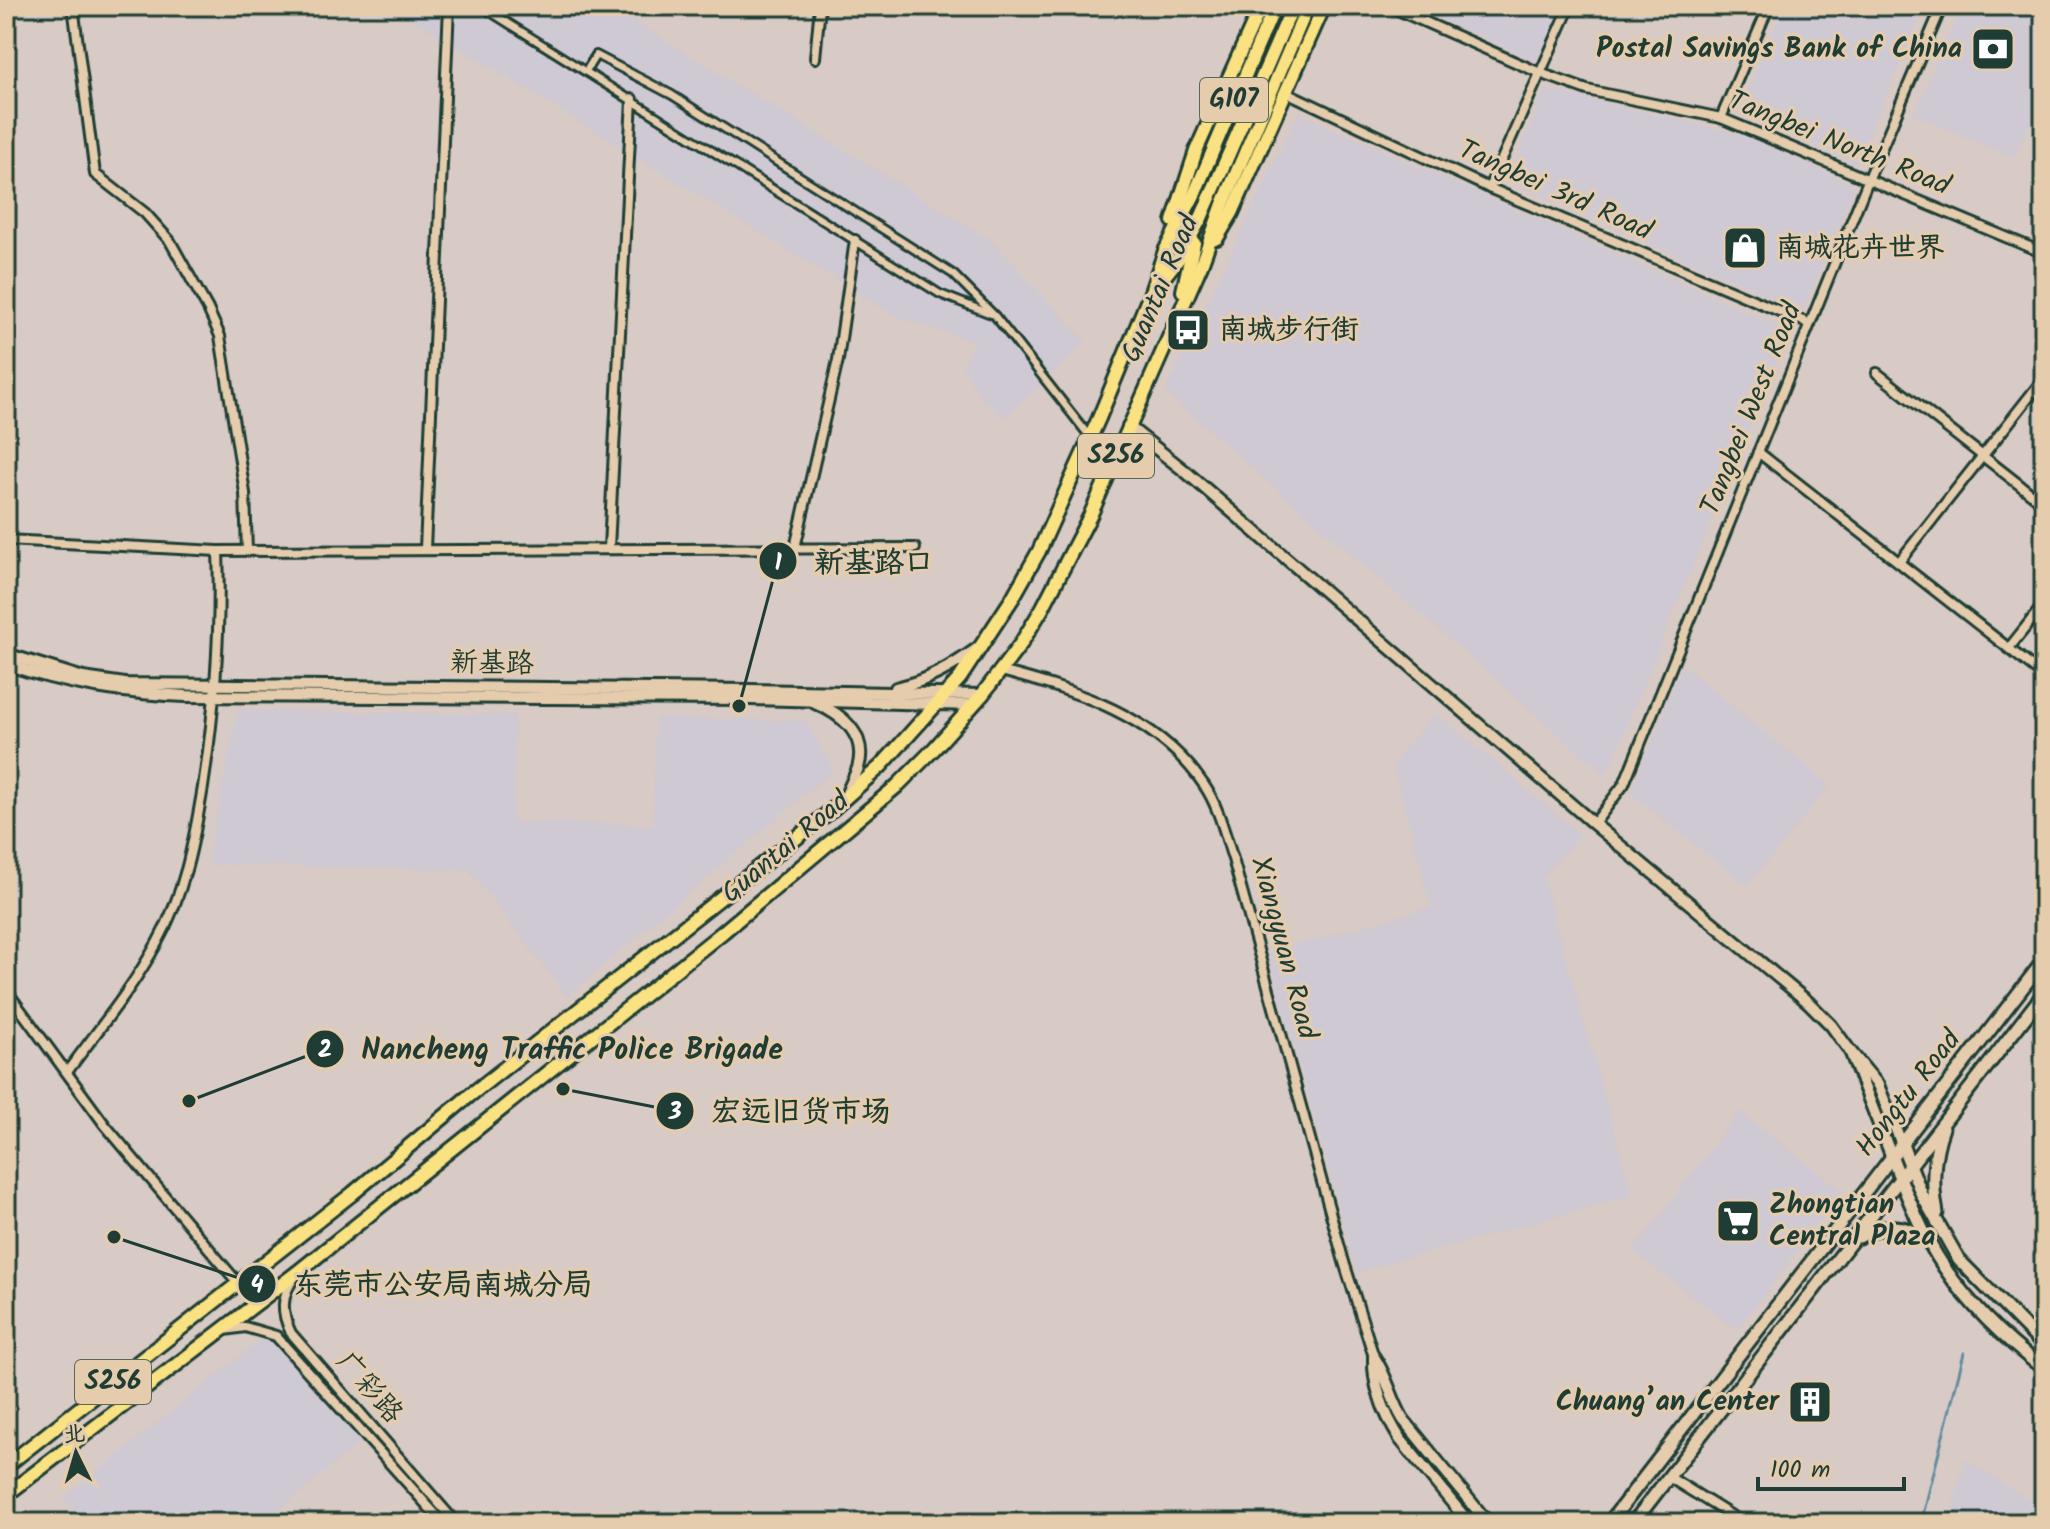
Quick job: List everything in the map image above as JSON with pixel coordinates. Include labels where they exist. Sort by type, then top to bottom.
[{"type":"main road","points":[[1165,251],[1196,151],[1261,6]]},
{"type":"main road","name":"Guantai Road","points":[[6,1466],[352,1194],[469,1096],[845,798],[881,766],[942,698],[983,644],[1039,551],[1151,292],[1165,251],[1194,195],[1275,6]]},
{"type":"main road","points":[[1151,292],[1178,259],[1201,218],[1293,6]]},
{"type":"main road","name":"Guantai Road","points":[[6,1495],[299,1271],[723,932],[897,786],[977,700],[1020,645],[1064,571],[1201,265],[1223,204],[1308,6]]},
{"type":"main road","points":[[1201,265],[1232,213],[1324,6]]},
{"type":"main road","points":[[1181,306],[1188,262],[1201,218]]},
{"type":"main road","name":"Hongtu Road","points":[[1609,1523],[2044,960]]},
{"type":"main road","name":"Hongtu Road","points":[[1633,1523],[2044,993]]},
{"type":"main road","points":[[1940,1225],[1933,1193],[1933,1163],[1949,1114]]},
{"type":"main road","points":[[1901,1142],[1922,1195],[1959,1260],[2044,1346]]},
{"type":"main road","points":[[1891,1155],[1910,1203],[1944,1267],[1990,1323],[2044,1369]]},
{"type":"main road","points":[[1851,1242],[1874,1228],[1890,1226],[1908,1229],[1932,1244]]},
{"type":"street","points":[[73,6],[95,174],[145,213],[170,241],[220,336],[245,493],[247,551]]},
{"type":"street","points":[[425,549],[449,6]]},
{"type":"street","points":[[481,6],[940,294],[995,316]]},
{"type":"street","points":[[815,58],[820,6]]},
{"type":"street","name":"Tangbei North Road","points":[[1389,6],[1540,73],[1587,90],[1721,118],[2044,253]]},
{"type":"street","points":[[1489,188],[1570,6]]},
{"type":"street","points":[[1721,118],[1769,6]]},
{"type":"street","name":"Tangbei West Road","points":[[1594,824],[1624,784],[1869,178],[1942,6]]},
{"type":"street","points":[[586,71],[596,55],[672,95],[953,274],[995,316],[1090,437]]},
{"type":"street","name":"Tangbei 3rd Road","points":[[1286,92],[1489,188],[1810,324]]},
{"type":"street","points":[[609,548],[632,99]]},
{"type":"street","points":[[795,548],[838,360],[855,240]]},
{"type":"street","points":[[1877,373],[2044,504]]},
{"type":"street","points":[[1899,562],[2044,378]]},
{"type":"street","points":[[1128,426],[1186,472],[1594,824],[1808,1002],[1831,1025],[1878,1085],[1901,1142]]},
{"type":"street","points":[[1758,452],[2044,676]]},
{"type":"street","points":[[6,540],[218,551],[915,548]]},
{"type":"street","points":[[67,1072],[158,943],[183,887],[197,822],[215,691],[220,602],[218,551]]},
{"type":"street","points":[[2009,648],[2044,604]]},
{"type":"street","points":[[878,692],[922,681],[960,661],[983,644]]},
{"type":"street","name":"新基路","points":[[6,654],[83,678],[215,691],[810,700],[942,698]]},
{"type":"street","name":"新基路","points":[[6,664],[81,686],[125,693],[878,692],[977,700]]},
{"type":"street","name":"Xiangyuan Road","points":[[1001,671],[1101,703],[1130,718],[1160,737],[1181,756],[1205,786],[1233,859],[1344,1262],[1374,1357],[1384,1372],[1403,1419],[1488,1523]]},
{"type":"street","points":[[810,700],[839,716],[856,736],[860,751],[858,767],[845,798]]},
{"type":"street","points":[[6,990],[105,1125],[238,1283]]},
{"type":"street","points":[[1850,1051],[1891,1155]]},
{"type":"street","name":"广彩路","points":[[299,1271],[283,1298],[283,1310],[291,1333],[456,1523]]},
{"type":"street","name":"广彩路","points":[[221,1331],[245,1327],[276,1336],[443,1523]]},
{"type":"street","name":"Xiangyuan Road","points":[[1374,1357],[1374,1373],[1391,1425],[1469,1523]]},
{"type":"street","points":[[1669,1477],[1743,1523]]},
{"type":"shaded area","points":[[391,6],[579,6],[592,14],[597,6],[609,6],[992,241],[1086,342],[1004,418],[980,397],[963,365],[975,342],[897,317]]},
{"type":"shaded area","points":[[1410,6],[1562,6],[1537,62]]},
{"type":"shaded area","points":[[1784,6],[1925,6],[1856,164],[1738,113]]},
{"type":"shaded area","name":"Postal Savings Bank of China","points":[[1962,6],[2044,6],[2044,93],[2014,158],[1914,114]]},
{"type":"shaded area","name":"南城花卉世界","points":[[1545,89],[1742,135],[1855,185],[1803,311],[1508,181]]},
{"type":"shaded area","points":[[1298,113],[1790,331],[1606,775],[1165,392]]},
{"type":"shaded area","points":[[1682,665],[1830,785],[1747,886],[1631,794]]},
{"type":"shaded area","points":[[238,710],[515,715],[513,821],[653,825],[656,718],[806,721],[833,770],[567,996],[469,870],[207,864]]},
{"type":"shaded area","points":[[1435,713],[1580,834],[1543,877],[1632,1195],[1357,1272],[1268,953],[1431,907],[1393,764]]},
{"type":"shaded area","name":"Zhongtian Central Plaza","points":[[1739,1112],[1843,1191],[1737,1330],[1633,1251]]},
{"type":"shaded area","points":[[269,1333],[360,1442],[264,1523],[85,1523],[64,1498]]},
{"type":"shaded area","points":[[1965,1460],[2044,1509],[2044,1523],[1949,1523]]},
{"type":"waterway","points":[[1921,1523],[1964,1353]]},
{"type":"place","name":"Postal Savings Bank of China","points":[[1993,49]]},
{"type":"place","name":"南城花卉世界","points":[[1745,248]]},
{"type":"place","name":"南城步行街","points":[[1188,330]]},
{"type":"place","name":"新基路口","points":[[739,706]]},
{"type":"place","name":"宏远旧货市场","points":[[563,1089]]},
{"type":"place","name":"Nancheng Traffic Police Brigade","points":[[189,1101]]},
{"type":"place","name":"Zhongtian Central Plaza","points":[[1738,1221]]},
{"type":"place","name":"东莞市公安局南城分局","points":[[114,1237]]},
{"type":"place","name":"Chuang’an Center","points":[[1810,1402]]}]
